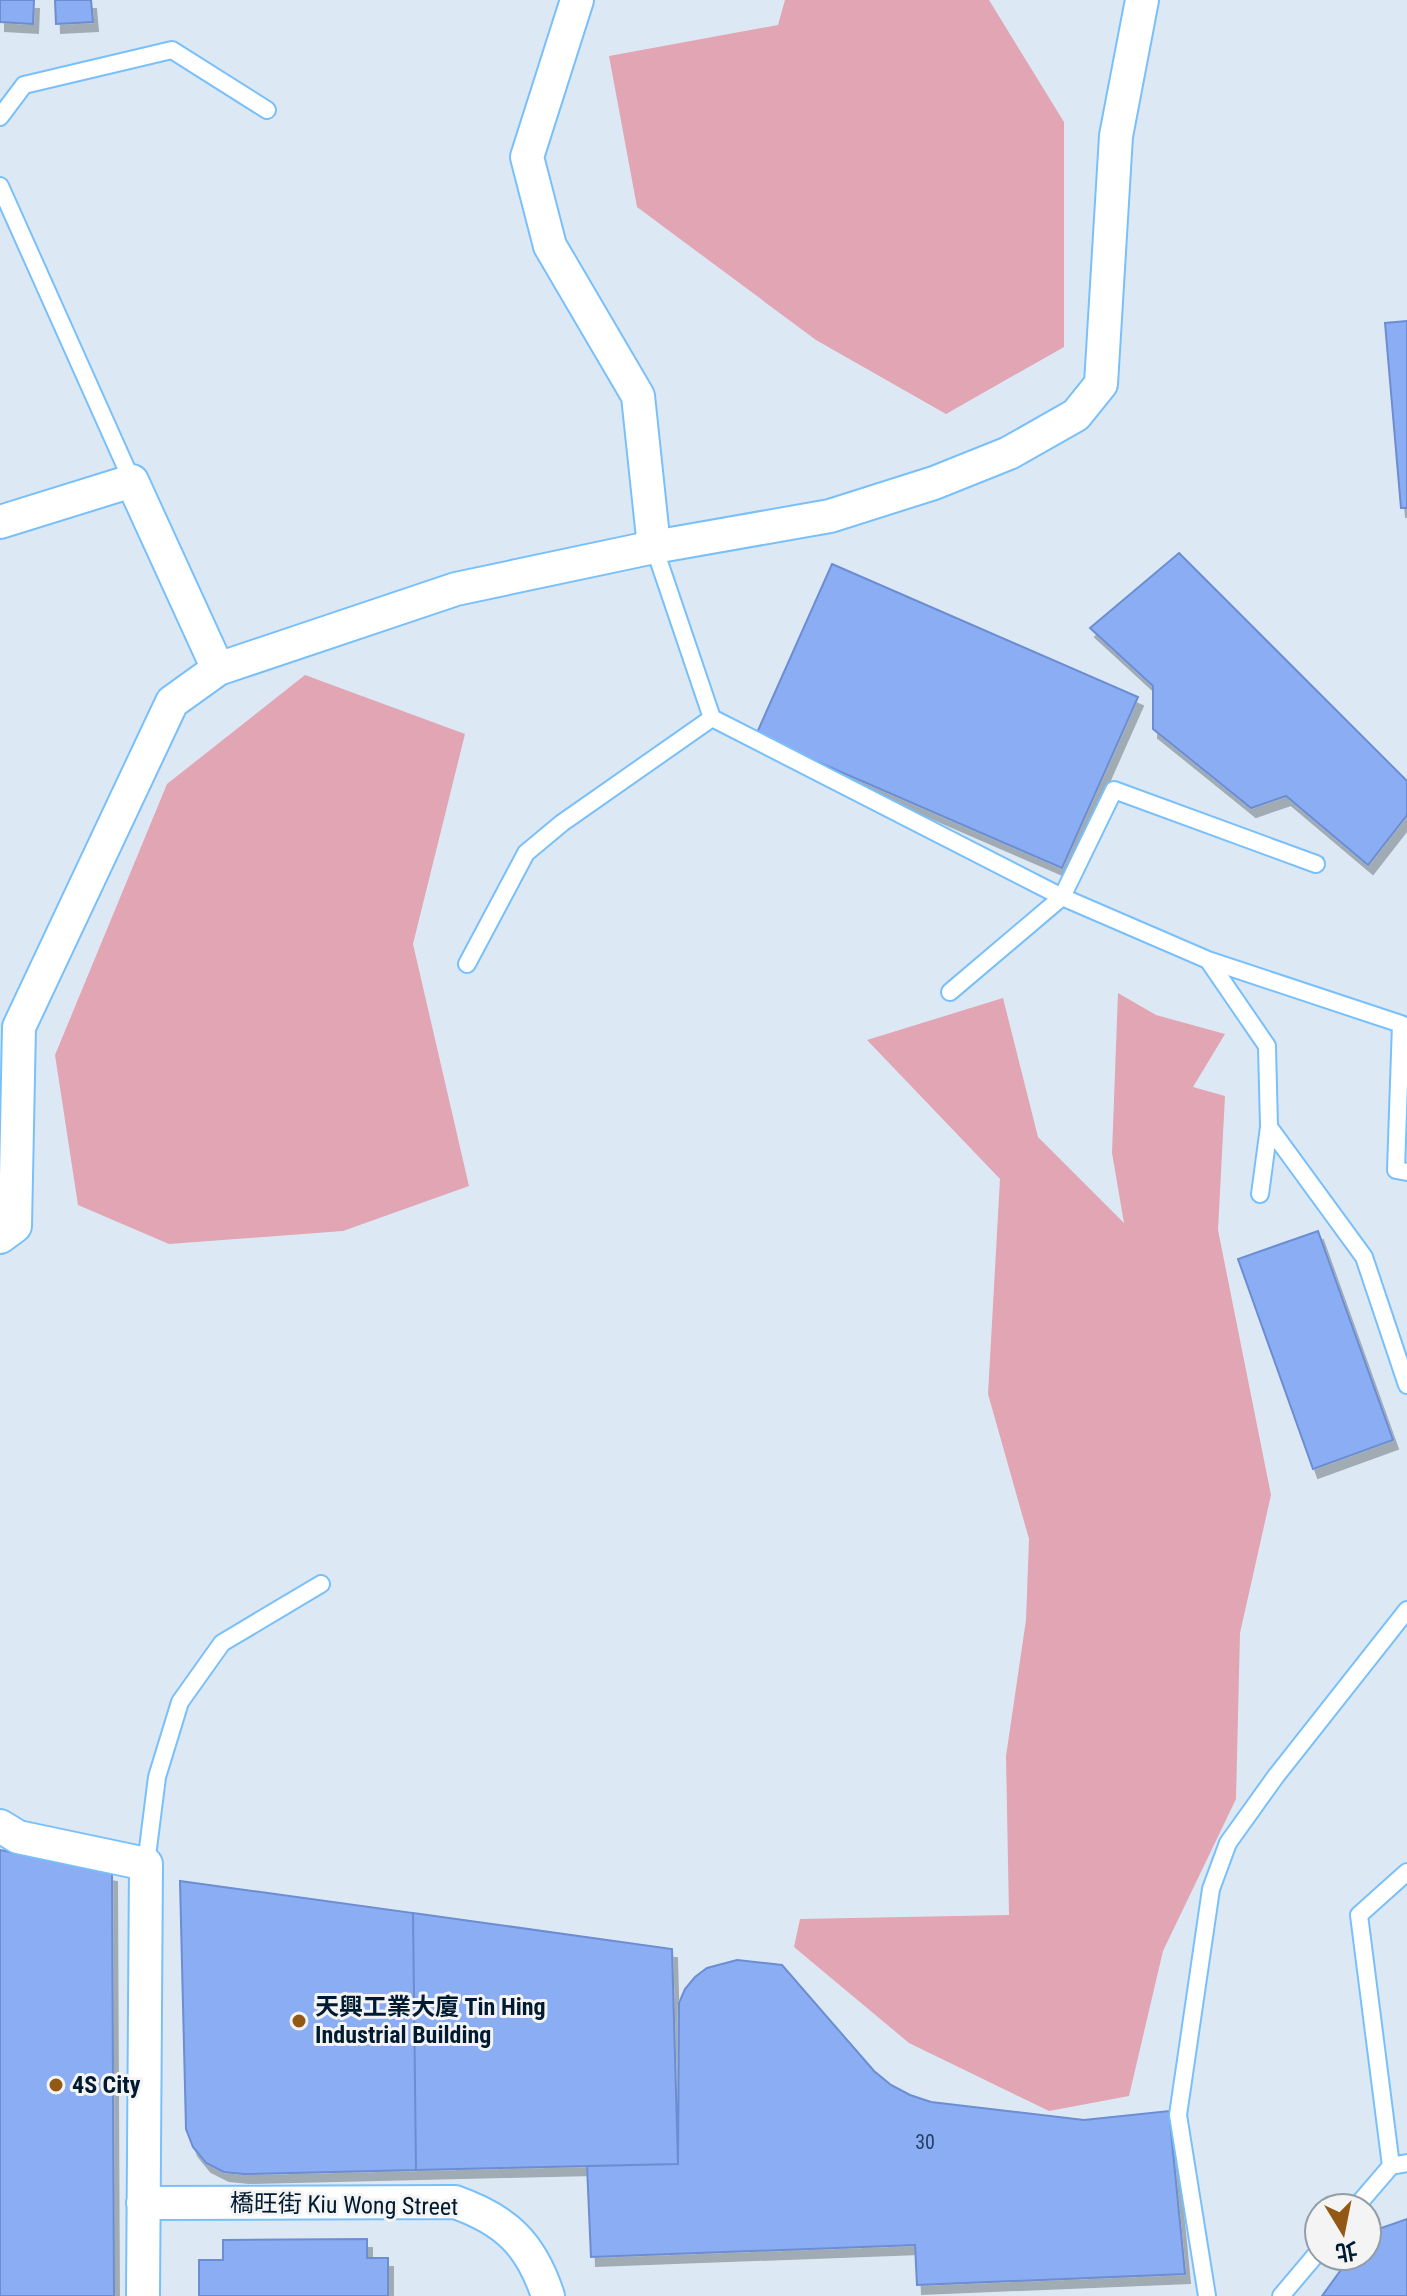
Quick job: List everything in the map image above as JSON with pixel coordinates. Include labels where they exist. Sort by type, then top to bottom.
[{"type":"street","points":[[577,0],[527,157],[550,246],[638,396],[654,547]]},
{"type":"street","points":[[0,1237],[15,1226],[19,1027],[172,702],[218,669],[456,589],[845,511],[934,483],[1009,453],[1076,415],[1101,384],[1116,136],[1142,0]]},
{"type":"street","points":[[0,522],[132,481],[218,669]]},
{"type":"street","points":[[0,1826],[18,1837],[146,1864],[143,2296]]},
{"type":"street","name":"橋旺街 Kiu Wong Street","points":[[143,2203],[455,2202],[481,2211],[515,2236],[539,2269],[548,2296]]},
{"type":"lane","points":[[0,117],[24,85],[172,50],[267,110]]},
{"type":"lane","points":[[0,186],[132,481]]},
{"type":"lane","points":[[654,547],[712,718],[1062,897],[1208,960],[1401,1024],[1396,1170],[1407,1172]]},
{"type":"lane","points":[[467,964],[526,853],[562,823],[712,718]]},
{"type":"lane","points":[[950,992],[1062,897],[1114,790],[1316,864]]},
{"type":"lane","points":[[1208,960],[1267,1046],[1269,1127],[1260,1194]]},
{"type":"lane","points":[[1269,1127],[1364,1257],[1407,1385]]},
{"type":"lane","points":[[146,1864],[157,1777],[180,1702],[222,1643],[321,1584]]},
{"type":"lane","points":[[1207,2296],[1178,2115],[1211,1889],[1228,1843],[1276,1776],[1407,1610]]},
{"type":"lane","points":[[1371,2192],[1399,2164],[1359,1915],[1407,1872]]},
{"type":"lane","points":[[1281,2296],[1303,2270]]},
{"type":"shaded area","points":[[785,0],[989,0],[1064,122],[1064,347],[946,414],[816,340],[637,207],[609,56],[778,25]]},
{"type":"shaded area","points":[[305,675],[465,734],[413,944],[469,1186],[343,1231],[169,1244],[78,1205],[55,1055],[167,784]]},
{"type":"shaded area","points":[[1118,993],[1156,1015],[1225,1034],[1193,1087],[1225,1096],[1218,1230],[1271,1495],[1240,1633],[1236,1799],[1163,1951],[1129,2096],[1049,2111],[909,2043],[794,1947],[800,1919],[1009,1915],[1006,1756],[1026,1620],[1029,1539],[988,1394],[1000,1179],[867,1040],[1003,998],[1038,1137],[1124,1223],[1112,1153]]},
{"type":"building","points":[[0,0],[34,0],[33,24],[0,22]]},
{"type":"building","points":[[55,0],[91,0],[93,22],[56,24]]},
{"type":"building","points":[[1407,321],[1407,508],[1401,508],[1385,323]]},
{"type":"building","points":[[1179,553],[1407,781],[1407,815],[1368,865],[1286,796],[1251,808],[1153,729],[1153,686],[1090,628]]},
{"type":"building","points":[[832,564],[1138,697],[1062,868],[756,735]]},
{"type":"building","points":[[1318,1231],[1393,1440],[1313,1469],[1238,1259]]},
{"type":"building","name":"4S City","points":[[0,1850],[112,1873],[114,2296],[0,2296]]},
{"type":"building","name":"天興工業大廈 Tin Hing Industrial Building","points":[[180,1881],[413,1913],[416,2170],[244,2174],[224,2172],[206,2163],[193,2147],[186,2129]]},
{"type":"building","points":[[413,1913],[672,1949],[678,2164],[416,2170]]},
{"type":"building","points":[[737,1960],[782,1965],[874,2071],[910,2095],[931,2102],[1084,2120],[1169,2111],[1185,2274],[917,2285],[915,2245],[591,2257],[587,2166],[678,2164],[679,2003],[685,1989],[707,1968]]},
{"type":"building","points":[[1407,2219],[1407,2296],[1322,2296],[1339,2272],[1383,2272],[1383,2227]]},
{"type":"building","points":[[367,2239],[367,2258],[388,2258],[388,2296],[199,2296],[199,2260],[223,2260],[223,2240]]},
{"type":"place","name":"天興工業大廈 Tin Hing Industrial Building","points":[[299,2021]]},
{"type":"place","name":"4S City","points":[[56,2085]]}]
